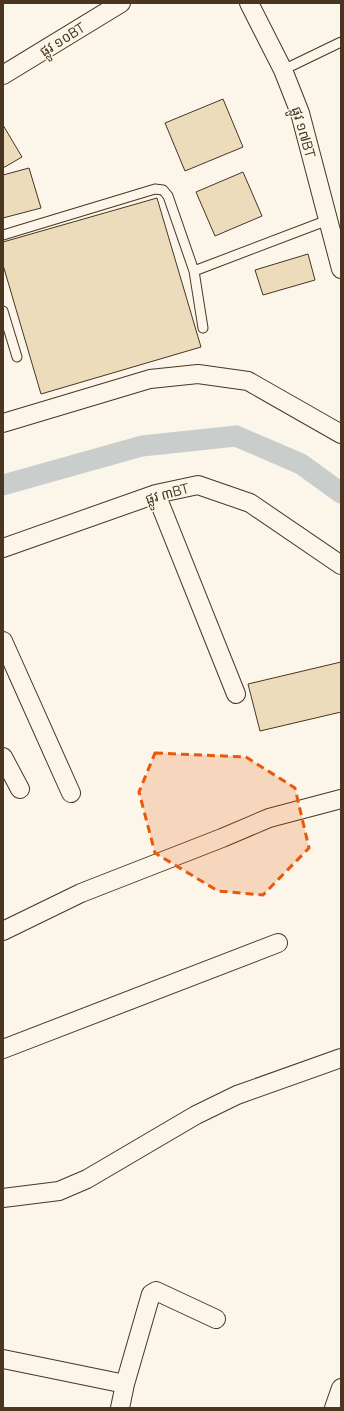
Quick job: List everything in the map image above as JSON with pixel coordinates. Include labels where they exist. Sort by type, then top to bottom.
[{"type":"street","name":"ផ្លូវ ១០BT","points":[[3,75],[121,3]]},
{"type":"street","name":"ផ្លូវ ១៧BT","points":[[249,3],[283,70],[300,113],[341,269]]},
{"type":"street","points":[[3,423],[150,379],[198,374],[248,381],[341,434]]},
{"type":"street","name":"ផ្លូវ ៣BT","points":[[3,548],[156,494],[198,484],[250,503],[341,565]]},
{"type":"street","points":[[156,494],[236,694]]},
{"type":"street","points":[[3,641],[71,793]]},
{"type":"street","points":[[3,757],[20,789]]},
{"type":"street","points":[[3,931],[81,893],[269,818],[341,799]]},
{"type":"street","points":[[3,1049],[278,943]]},
{"type":"street","points":[[3,1198],[60,1191],[87,1179],[196,1115],[237,1095],[341,1058]]},
{"type":"street","points":[[120,1408],[125,1384],[151,1294],[156,1291],[216,1319]]},
{"type":"street","points":[[3,1359],[125,1384]]},
{"type":"street","points":[[334,1408],[341,1388]]},
{"type":"lane","points":[[283,70],[341,42]]},
{"type":"lane","points":[[3,235],[155,189],[163,190],[168,196],[194,271],[202,328]]},
{"type":"lane","points":[[194,271],[328,220]]},
{"type":"lane","points":[[3,311],[17,357]]},
{"type":"highlighted area","points":[[155,753],[246,757],[295,788],[309,848],[263,895],[218,891],[155,853],[139,792]]},
{"type":"building","points":[[223,99],[243,147],[185,171],[165,123]]},
{"type":"building","points":[[3,125],[22,157],[3,168]]},
{"type":"building","points":[[29,168],[41,208],[3,218],[3,175]]},
{"type":"building","points":[[243,172],[262,216],[215,236],[196,192]]},
{"type":"building","points":[[157,198],[201,347],[41,394],[3,265],[3,242]]},
{"type":"building","points":[[308,254],[315,280],[263,295],[255,270]]},
{"type":"building","points":[[341,662],[341,712],[260,731],[248,684]]},
{"type":"waterway","points":[[3,485],[142,446],[236,436],[301,464],[341,493]]}]
